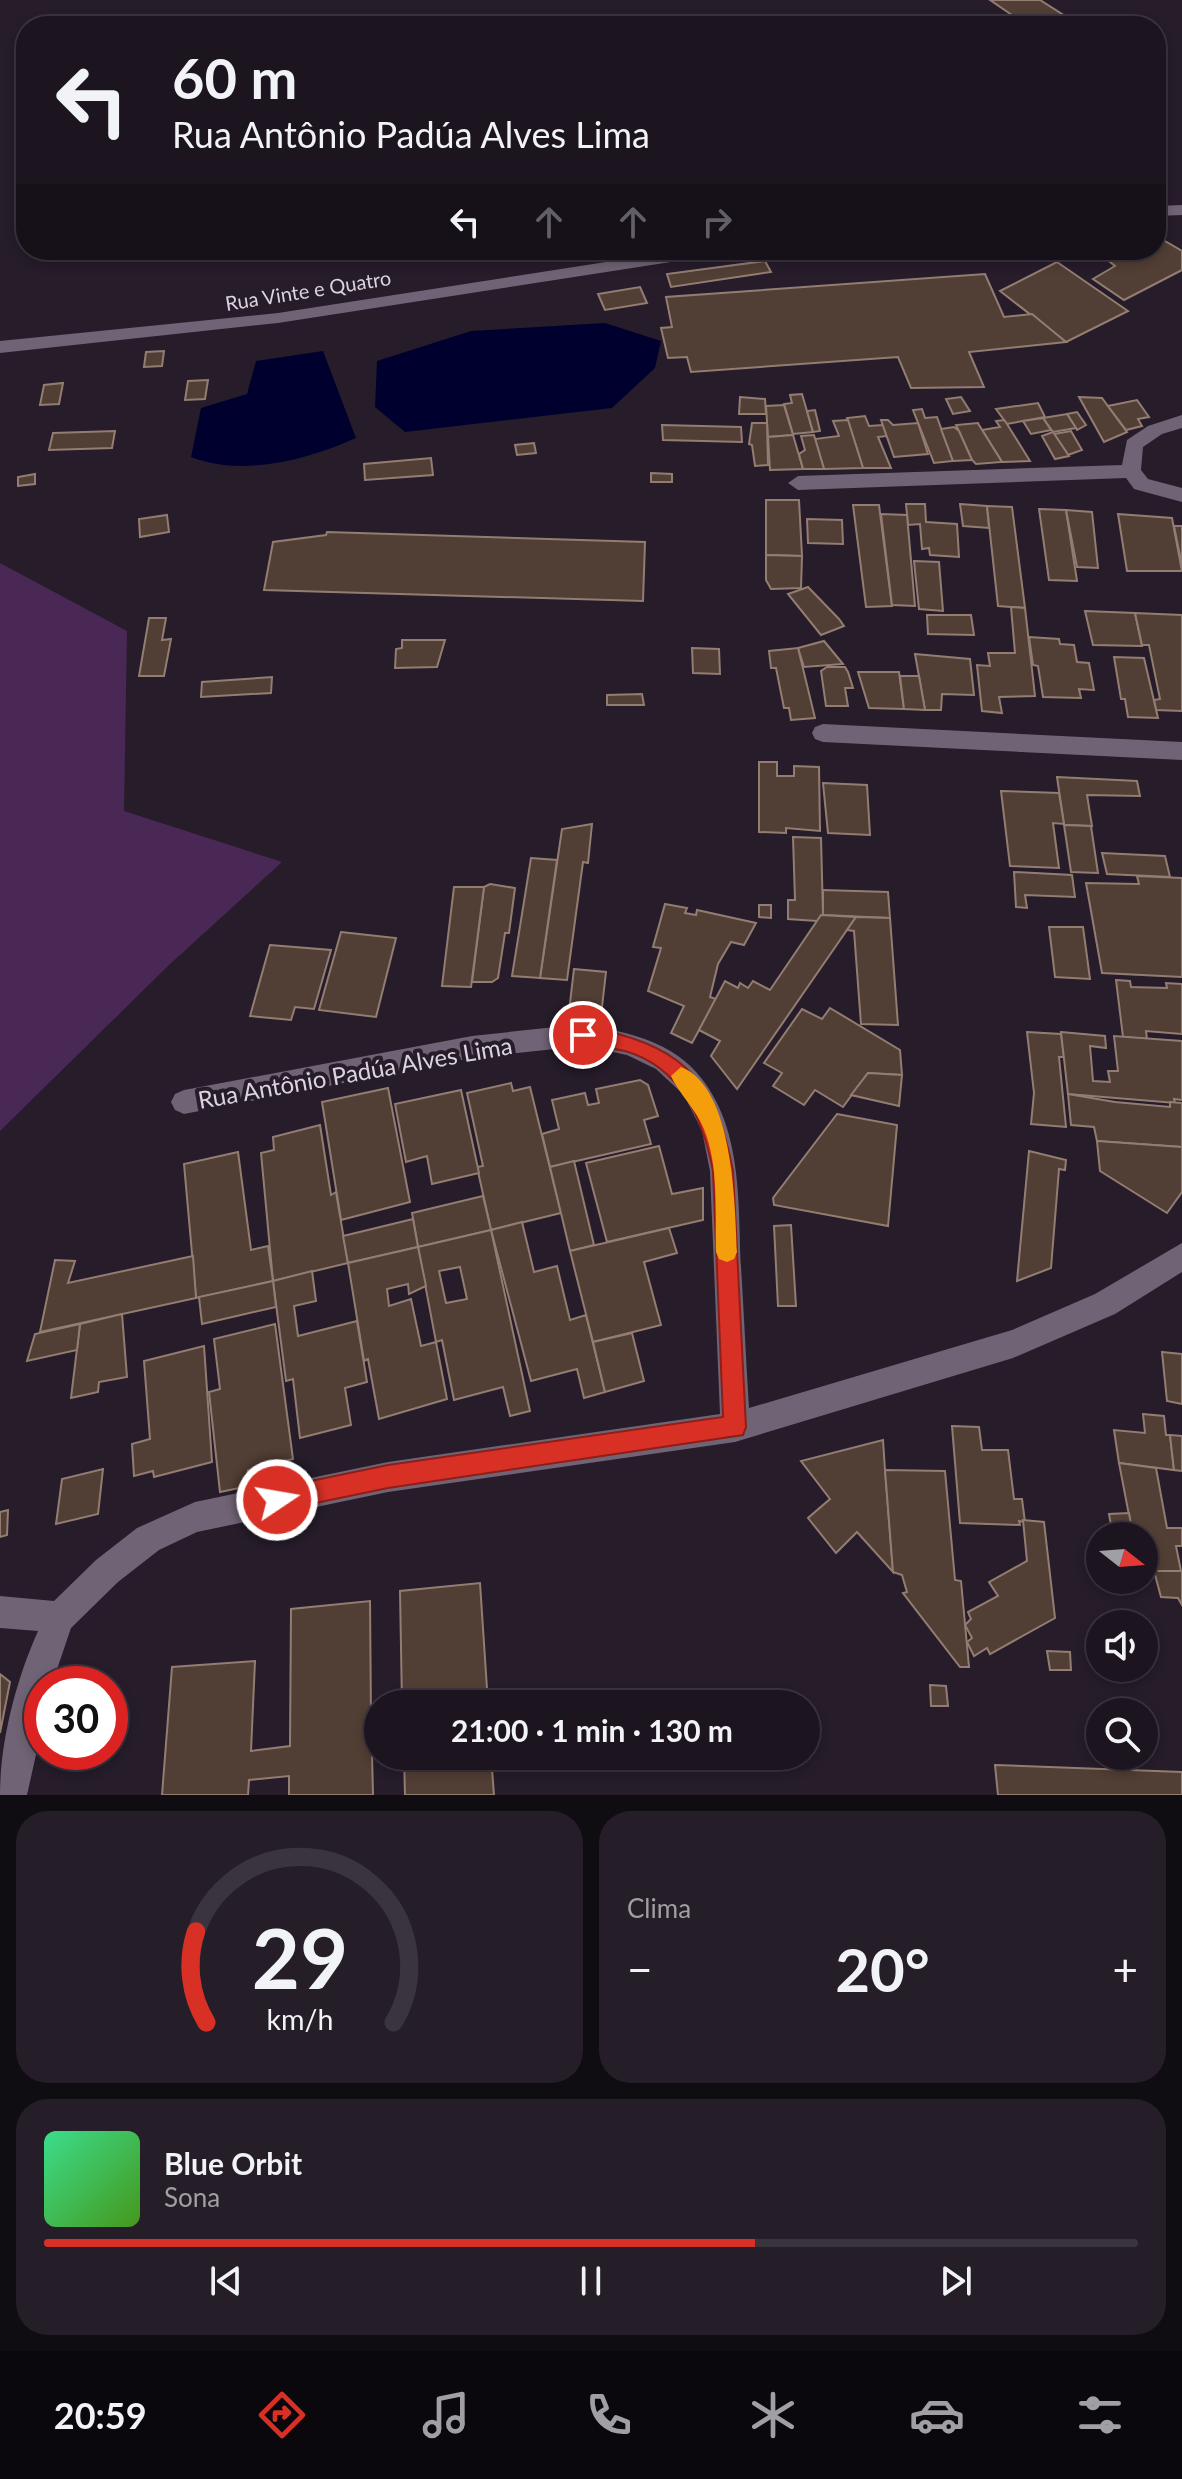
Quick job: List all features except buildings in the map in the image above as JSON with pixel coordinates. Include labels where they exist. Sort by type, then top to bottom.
[{"type":"street","name":"Rua Vinte e Quatro","points":[[0,347],[278,318],[652,260]]},
{"type":"street","points":[[1182,421],[1155,430],[1134,444],[1131,471],[1141,484],[1182,495]]},
{"type":"street","points":[[798,483],[1131,471]]},
{"type":"street","points":[[823,733],[1182,751]]},
{"type":"street","name":"Rua Antônio Padúa Alves Lima","points":[[184,1102],[472,1047],[583,1035],[631,1044],[665,1061],[693,1087],[715,1129],[723,1171],[735,1427]]},
{"type":"street","points":[[10,1795],[42,1658],[60,1617],[107,1571],[148,1539],[195,1517],[388,1477],[735,1427],[1013,1344],[1105,1304],[1182,1256]]},
{"type":"street","points":[[0,1612],[60,1617]]},
{"type":"shaded area","points":[[0,563],[127,631],[124,811],[282,862],[169,965],[0,1131]]},
{"type":"water","points":[[605,323],[661,341],[655,368],[612,408],[405,432],[375,407],[377,361],[471,331]]},
{"type":"water","points":[[323,351],[356,438],[296,459],[253,466],[231,466],[191,457],[201,408],[247,394],[256,361]]},
{"type":"slow traffic","points":[[681,1076],[693,1087],[715,1129],[723,1171],[727,1252]]},
{"type":"route","points":[[277,1500],[388,1477],[735,1427],[723,1171],[715,1129],[693,1087],[665,1061],[631,1044],[583,1035]]}]
